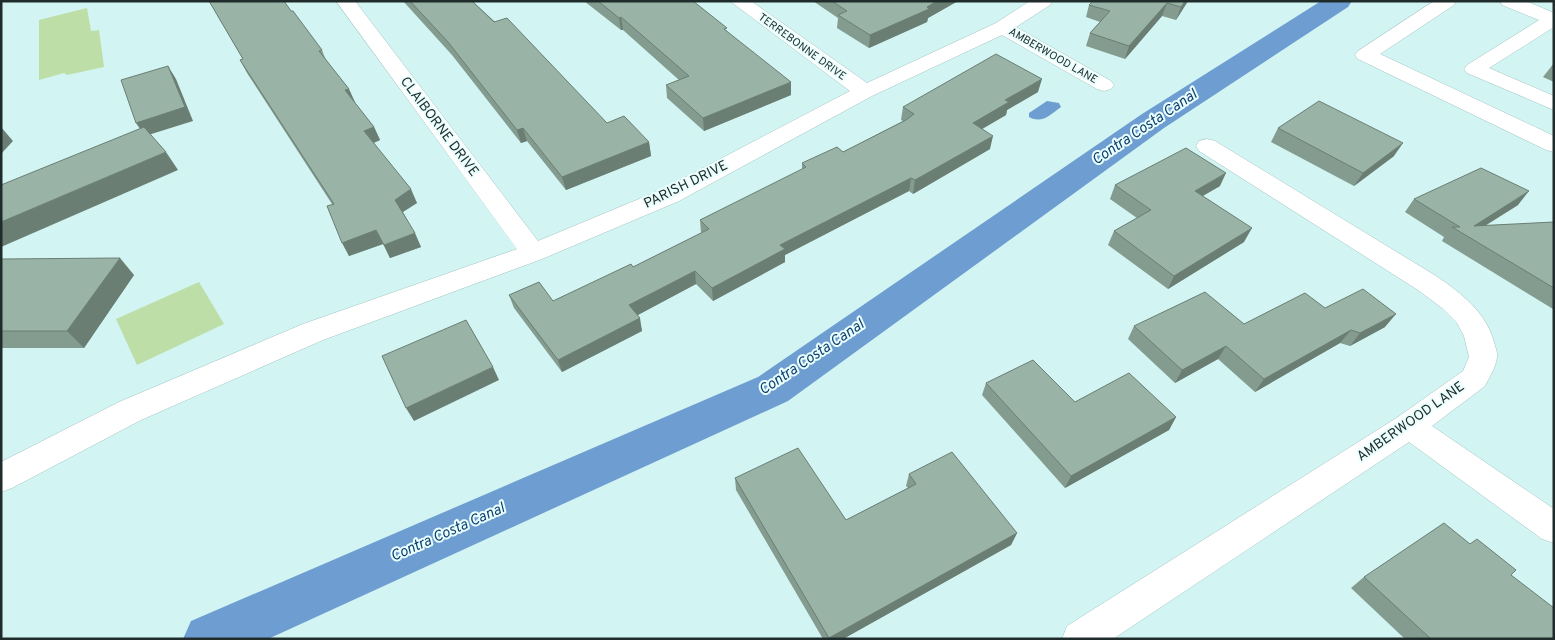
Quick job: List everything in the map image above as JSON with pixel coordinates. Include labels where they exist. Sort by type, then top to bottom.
[{"type":"street","name":"CLAIBORNE DRIVE","points":[[345,1],[533,253]]},
{"type":"street","name":"TERREBONNE DRIVE","points":[[739,1],[865,92]]},
{"type":"street","name":"PARISH DRIVE","points":[[4,472],[130,411],[313,332],[533,253],[671,195],[865,92],[1003,27],[1043,1]]},
{"type":"street","points":[[1447,1],[1365,55],[1554,145]]},
{"type":"street","points":[[1509,1],[1553,19],[1474,69],[1554,104]]},
{"type":"street","name":"AMBERWOOD LANE","points":[[1003,27],[1104,85]]},
{"type":"street","name":"AMBERWOOD LANE","points":[[1080,639],[1409,426],[1475,378],[1483,357],[1478,336],[1467,316],[1452,301],[1207,146]]},
{"type":"street","points":[[1409,426],[1554,528]]},
{"type":"green space","points":[[87,8],[91,31],[99,30],[104,67],[67,75],[64,73],[39,80],[39,20]]},
{"type":"green space","points":[[199,282],[224,324],[137,365],[116,319]]},
{"type":"water","points":[[1047,101],[1059,103],[1061,107],[1042,119],[1038,120],[1029,117],[1029,113]]},
{"type":"building","points":[[209,1],[284,1],[293,11],[322,50],[319,51],[349,89],[345,90],[374,127],[364,131],[411,189],[395,200],[415,233],[384,245],[376,230],[342,243],[327,206],[334,204],[240,60],[243,59]]},
{"type":"building","points":[[410,1],[472,1],[494,22],[507,18],[607,123],[624,116],[649,142],[562,177],[523,128],[517,130],[448,42]]},
{"type":"building","points":[[598,1],[693,1],[727,28],[724,29],[791,82],[703,118],[666,85],[689,76],[621,17],[619,18]]},
{"type":"building","points":[[832,1],[937,1],[927,7],[929,9],[870,35],[838,15],[847,11]]},
{"type":"building","points":[[1093,1],[1185,1],[1181,7],[1167,3],[1129,46],[1090,33],[1110,11],[1089,5]]},
{"type":"building","points":[[996,54],[1042,79],[1005,100],[1009,102],[973,123],[993,136],[915,180],[911,178],[780,245],[785,249],[712,288],[695,271],[629,305],[640,318],[558,360],[509,295],[539,282],[553,301],[631,264],[633,267],[709,229],[700,220],[806,167],[802,163],[837,147],[843,152],[906,120],[914,114],[903,107]]},
{"type":"building","points":[[168,66],[185,107],[136,123],[121,80]]},
{"type":"building","points":[[1319,101],[1403,143],[1363,173],[1278,128]]},
{"type":"building","points":[[144,127],[166,152],[1,222],[1,185]]},
{"type":"building","points":[[1186,148],[1226,173],[1195,191],[1252,228],[1174,276],[1114,231],[1151,210],[1115,185]]},
{"type":"building","points":[[1481,168],[1529,191],[1474,226],[1554,222],[1554,288],[1452,227],[1460,227],[1414,199]]},
{"type":"building","points":[[120,258],[67,331],[1,331],[1,259]]},
{"type":"building","points":[[1363,289],[1396,314],[1360,333],[1351,330],[1264,379],[1226,346],[1182,370],[1134,326],[1205,292],[1244,324],[1305,293],[1325,308]]},
{"type":"building","points":[[466,320],[493,367],[406,408],[382,356]]},
{"type":"building","points":[[1033,360],[1075,402],[1129,373],[1176,417],[1071,476],[986,383]]},
{"type":"building","points":[[798,448],[846,520],[916,484],[909,474],[952,452],[1017,533],[829,638],[735,478]]},
{"type":"building","points":[[1444,523],[1470,544],[1477,539],[1516,570],[1511,575],[1554,608],[1554,639],[1431,639],[1364,577]]},
{"type":"waterway","name":"Contra Costa Canal","points":[[209,639],[773,389],[1153,121],[1339,1]]}]
